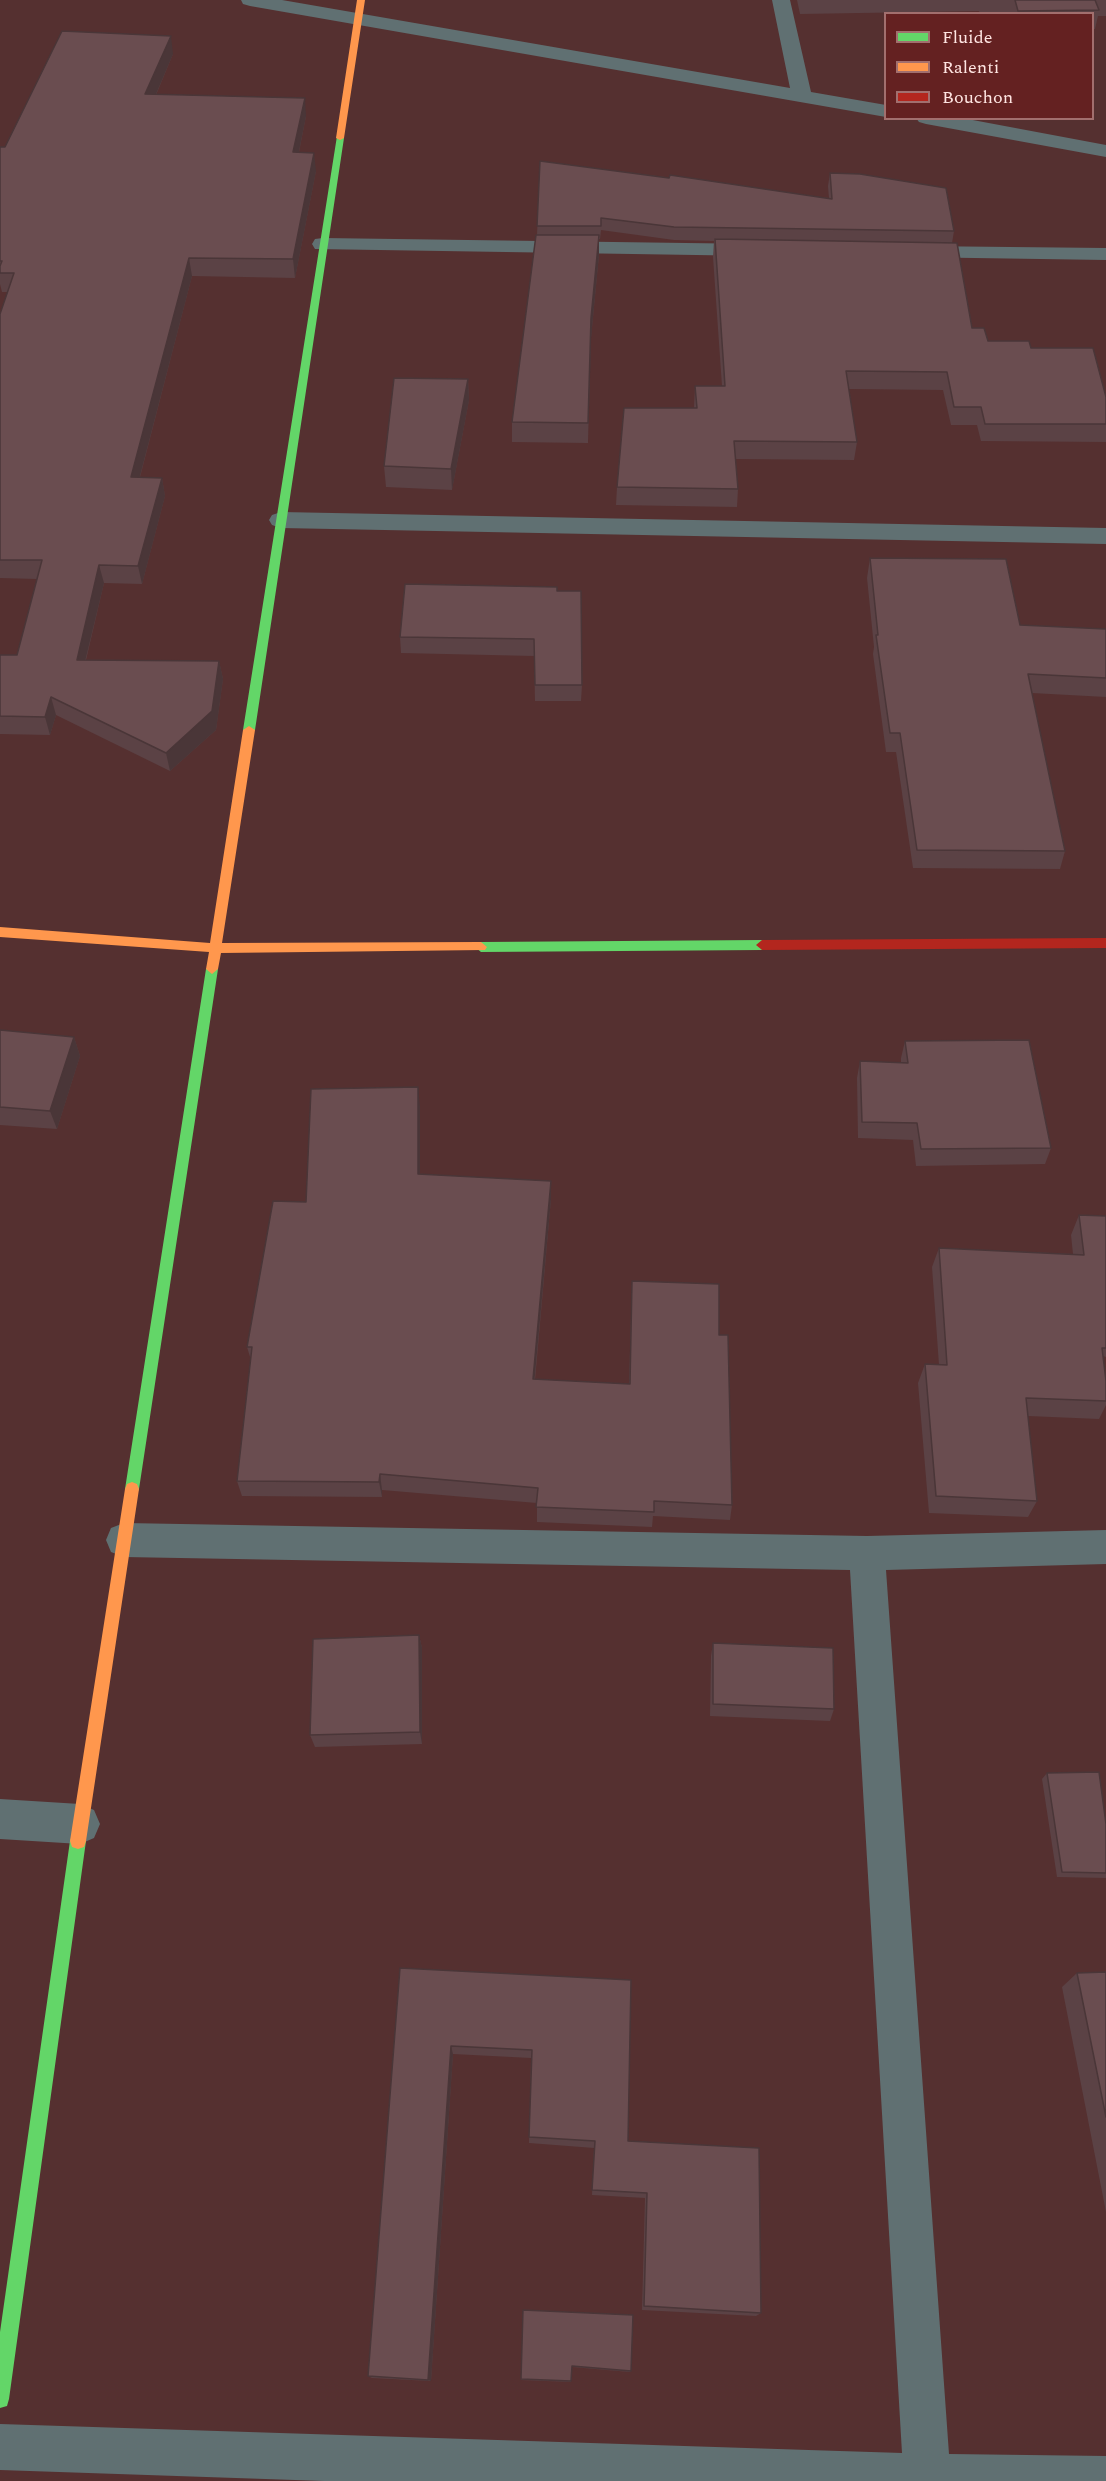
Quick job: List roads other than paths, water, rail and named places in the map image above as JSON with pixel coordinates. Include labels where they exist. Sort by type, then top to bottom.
[{"type":"street","points":[[250,0],[359,9],[884,111]]},
{"type":"street","points":[[781,0],[802,96]]},
{"type":"street","points":[[0,2399],[80,1824],[359,9]]},
{"type":"street","points":[[937,120],[1106,151]]},
{"type":"street","points":[[323,244],[774,250]]},
{"type":"street","points":[[892,252],[1106,254]]},
{"type":"street","points":[[281,520],[1106,536]]},
{"type":"street","points":[[0,932],[214,948],[1106,943]]},
{"type":"street","points":[[124,1540],[867,1553],[1106,1547]]},
{"type":"street","points":[[867,1553],[927,2477]]},
{"type":"street","points":[[0,1819],[80,1824]]},
{"type":"street","points":[[0,2447],[927,2477],[1106,2480]]}]
